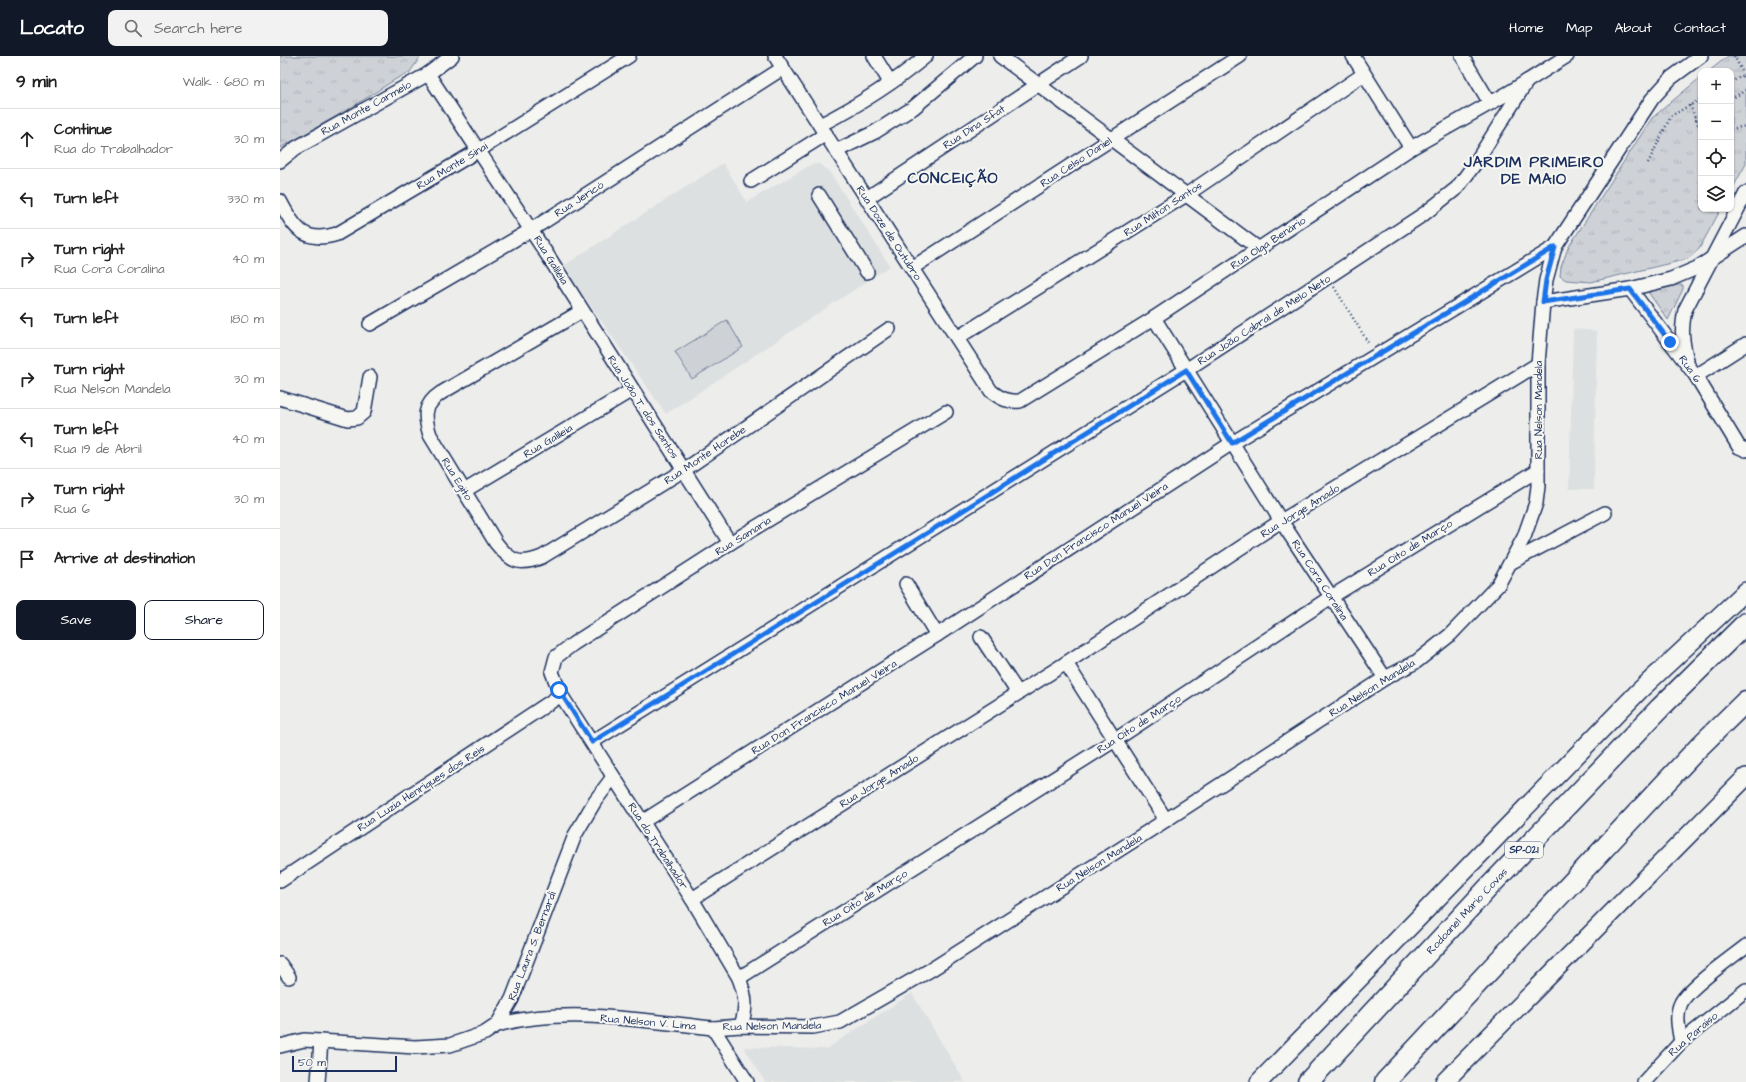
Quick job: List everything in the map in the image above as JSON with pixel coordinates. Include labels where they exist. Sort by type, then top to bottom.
[{"type":"highway","name":"Rodoanel Mário Covas","points":[[1308,1082],[1660,708],[1746,624]]},
{"type":"highway","points":[[1385,1082],[1699,747],[1746,701]]},
{"type":"main road","points":[[1259,1082],[1639,691],[1746,591]]},
{"type":"main road","points":[[1444,1082],[1746,778]]},
{"type":"street","name":"Rua Monte Carmelo","points":[[280,161],[296,148],[428,74],[452,56]]},
{"type":"street","name":"Rua Monte Sinai","points":[[280,201],[288,217],[298,229],[308,236],[322,239],[337,234],[479,150],[629,56]]},
{"type":"street","name":"Rua Doze de Outubro","points":[[775,56],[991,392],[998,397],[1009,401]]},
{"type":"street","points":[[874,56],[890,82]]},
{"type":"street","points":[[751,181],[926,56]]},
{"type":"street","points":[[836,150],[875,132],[913,108],[974,56]]},
{"type":"street","points":[[1000,56],[1259,249]]},
{"type":"street","name":"Rua Dina Sfat","points":[[867,198],[1080,56]]},
{"type":"street","name":"Rua Celso Daniel","points":[[912,268],[1240,56]]},
{"type":"street","points":[[1353,56],[1411,148]]},
{"type":"street","points":[[1462,56],[1490,103]]},
{"type":"street","name":"Rua Olga Benário","points":[[1009,401],[1020,400],[1154,318],[1411,148],[1490,103],[1567,56]]},
{"type":"street","name":"Rua Nelson Mandela","points":[[713,1028],[741,1026],[813,1026],[840,1022],[932,969],[1386,678],[1416,662],[1450,635],[1498,585],[1524,537],[1536,503],[1538,470],[1538,364],[1546,280],[1555,247],[1652,99],[1671,78],[1701,56]]},
{"type":"street","name":"Rua Jericó","points":[[370,324],[531,230],[783,68]]},
{"type":"street","name":"Rua Galiléia","points":[[428,74],[582,310]]},
{"type":"street","name":"Rua Milton Santos","points":[[957,338],[1186,195],[1364,74]]},
{"type":"street","name":"Rua João Cabral de Melo Neto","points":[[592,742],[1186,370],[1424,214],[1457,188],[1474,165],[1527,81]]},
{"type":"street","points":[[1746,193],[1685,310],[1682,326],[1682,339],[1692,371],[1746,344]]},
{"type":"street","points":[[819,195],[867,272]]},
{"type":"street","points":[[1543,302],[1630,289],[1671,279],[1697,268],[1713,256],[1746,236]]},
{"type":"street","name":"Rua Don Francisco Manuel Vieira","points":[[642,822],[937,635],[1232,443],[1555,247]]},
{"type":"street","name":"Rua 6","points":[[1630,289],[1692,371],[1739,447],[1746,450]]},
{"type":"street","name":"Rua João T. dos Santos","points":[[582,310],[730,543]]},
{"type":"street","name":"Rua Egito","points":[[514,561],[505,554],[496,543],[430,435],[426,424],[426,413],[431,400],[441,393],[582,310]]},
{"type":"street","name":"Rua Cora Coralina","points":[[1154,318],[1282,522],[1386,678]]},
{"type":"street","name":"Rua Monte Horebe","points":[[514,561],[528,563],[542,557],[684,470],[889,329]]},
{"type":"street","name":"Rua Jorge Amado","points":[[692,899],[1066,663],[1282,522],[1538,364]]},
{"type":"street","points":[[280,398],[348,419],[357,418],[364,412],[370,376]]},
{"type":"street","name":"Rua Galileia","points":[[464,491],[632,390]]},
{"type":"street","name":"Rua Samaria","points":[[552,672],[556,657],[573,644],[730,543],[946,412]]},
{"type":"street","name":"Rua Oito de Março","points":[[739,978],[1115,740],[1331,597],[1538,470]]},
{"type":"street","points":[[1510,563],[1606,514]]},
{"type":"street","points":[[906,584],[937,635]]},
{"type":"street","points":[[981,637],[1018,693]]},
{"type":"street","points":[[1066,663],[1166,820]]},
{"type":"street","name":"Rua do Trabalhador","points":[[552,672],[561,695],[692,899],[739,978],[743,990],[746,1010],[741,1026]]},
{"type":"street","name":"Rua Luzia Henriques dos Reis","points":[[280,881],[561,695]]},
{"type":"street","name":"Rua Laura S. Bernardi","points":[[497,1025],[512,999],[575,835],[595,801],[614,777]]},
{"type":"street","points":[[1681,1042],[1678,1017],[1681,1003],[1691,990],[1746,946]]},
{"type":"street","points":[[280,964],[289,977]]},
{"type":"street","name":"Rua Paraíso","points":[[1644,1082],[1681,1042],[1746,990]]},
{"type":"street","name":"Rua Nelson V. Lima","points":[[497,1025],[517,1020],[554,1016],[639,1019],[713,1028]]},
{"type":"street","points":[[280,1046],[304,1040],[415,1047],[450,1045],[485,1033],[497,1025]]},
{"type":"street","points":[[713,1028],[747,1082]]},
{"type":"street","points":[[318,1082],[321,1041]]},
{"type":"path","points":[[1734,56],[1745,76],[1734,81]]},
{"type":"path","points":[[1734,97],[1746,90]]},
{"type":"path","points":[[1648,163],[1671,116],[1698,101]]},
{"type":"path","points":[[1690,105],[1698,126]]},
{"type":"path","points":[[1734,128],[1746,126]]},
{"type":"path","points":[[1328,278],[1375,355]]},
{"type":"shaded area","points":[[723,163],[747,202],[812,164],[820,164],[829,171],[890,266],[666,414],[563,266]]},
{"type":"shaded area","points":[[1573,329],[1597,331],[1594,489],[1569,489]]},
{"type":"shaded area","points":[[912,993],[965,1082],[765,1082],[744,1047],[826,1049]]},
{"type":"green space","points":[[280,56],[421,56],[410,72],[280,148]]},
{"type":"green space","points":[[1728,56],[1746,56],[1746,164],[1734,186],[1734,68],[1713,68]]},
{"type":"green space","points":[[1698,80],[1698,212],[1719,212],[1699,249],[1688,259],[1591,282],[1566,280],[1560,276],[1561,267],[1568,248],[1652,118]]},
{"type":"green space","points":[[1683,285],[1683,289],[1668,320],[1648,292]]},
{"type":"green space","points":[[727,320],[743,347],[692,379],[675,352]]},
{"type":"district","name":"JARDIM PRIMEIRO DE MAIO","points":[[1534,170]]},
{"type":"district","name":"CONCEIÇÃO","points":[[953,178]]},
{"type":"route","points":[[559,690],[592,742],[1186,370],[1232,443],[1555,247],[1546,280],[1543,302],[1630,289],[1670,342]]}]
